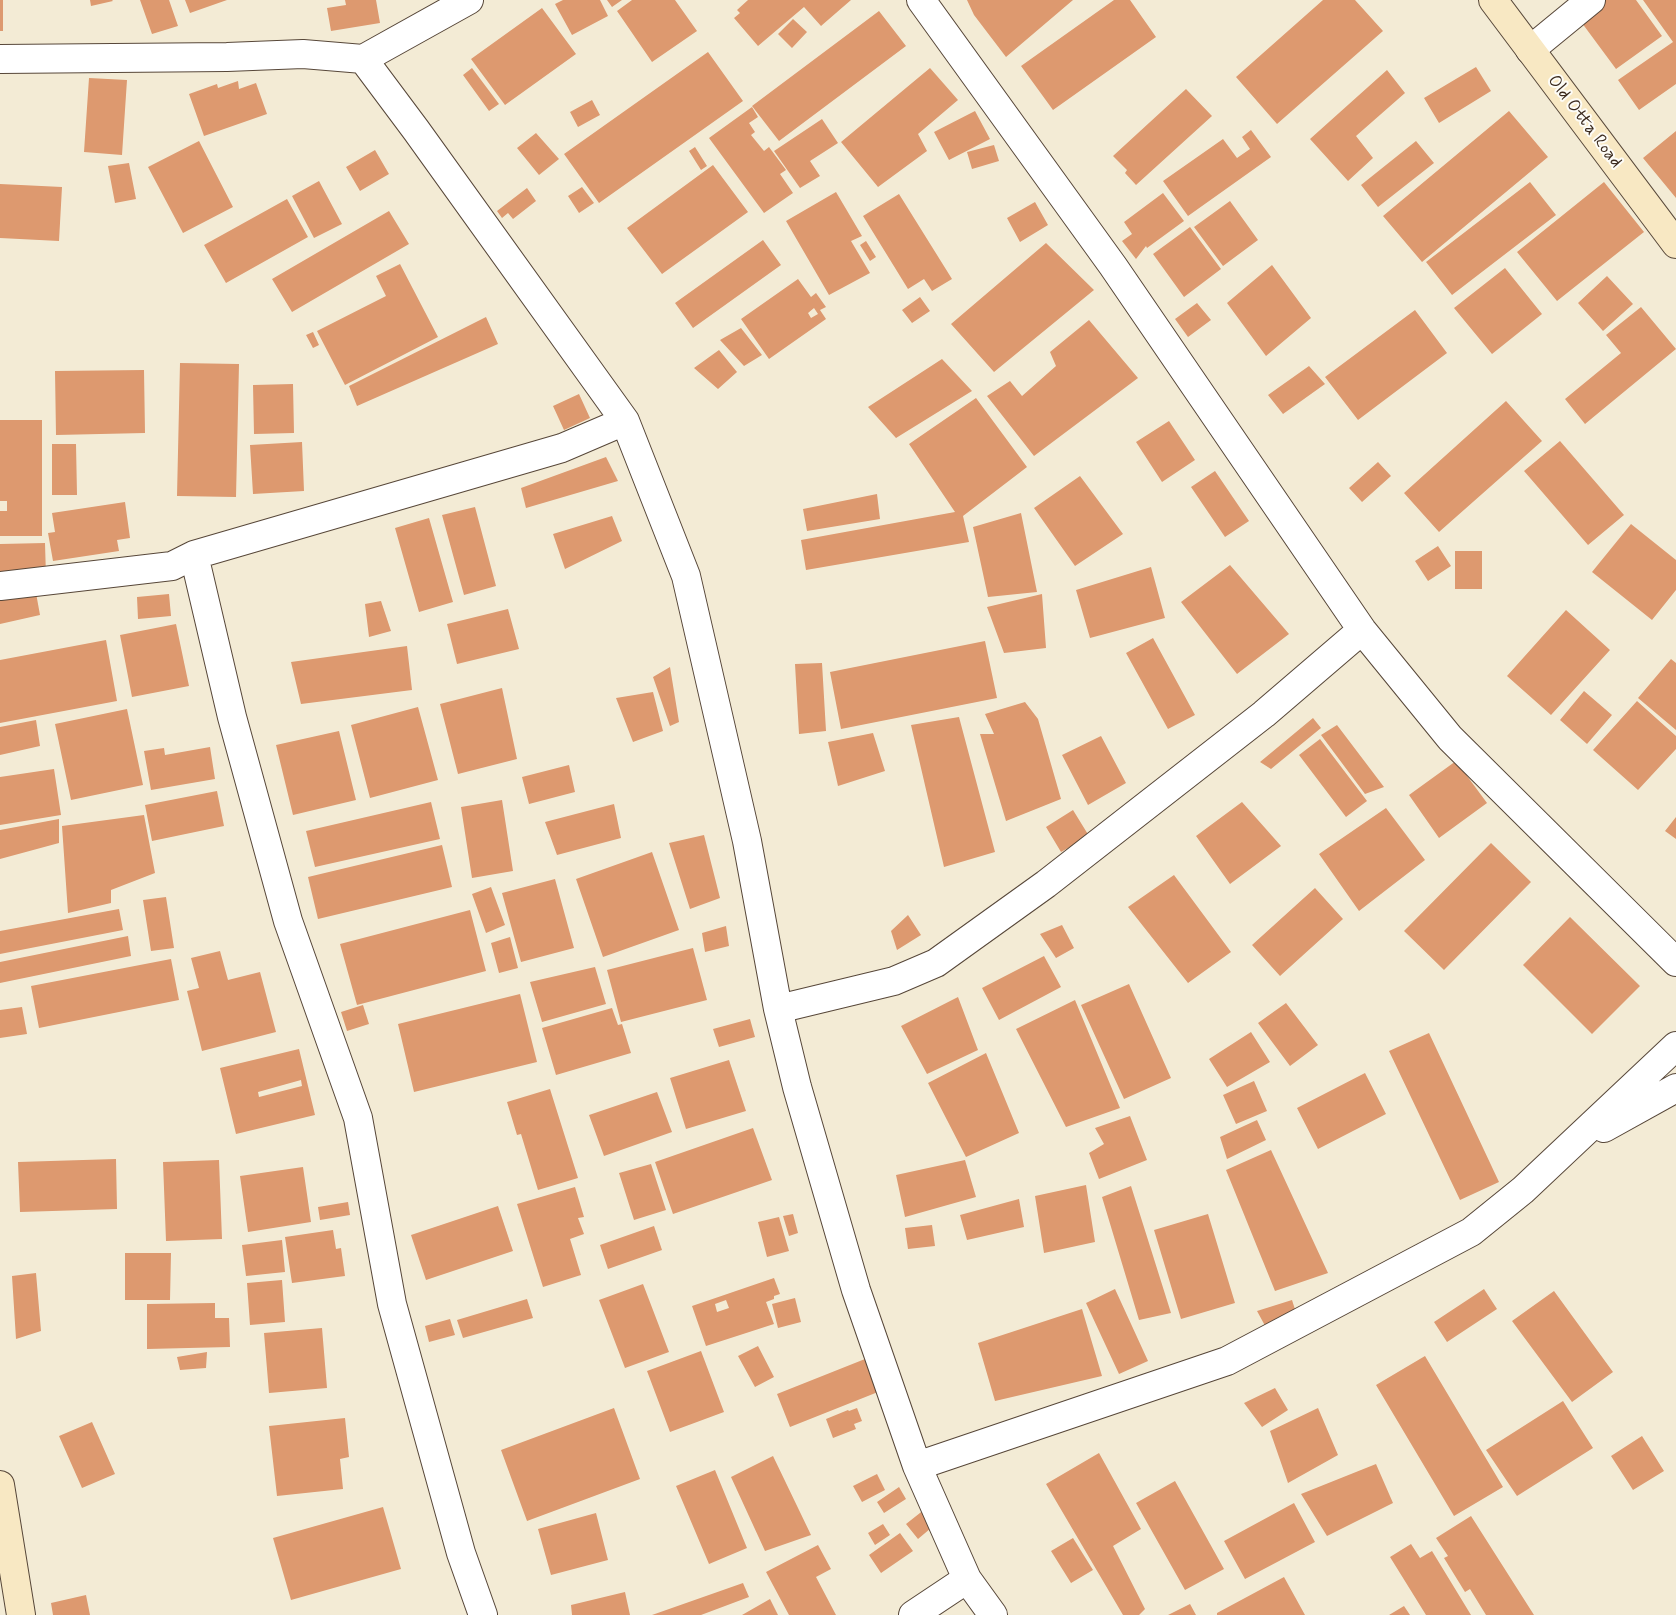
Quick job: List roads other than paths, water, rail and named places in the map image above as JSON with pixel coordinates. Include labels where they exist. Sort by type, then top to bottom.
[{"type":"street","points":[[0,59],[227,57],[303,54],[363,59],[469,0]]},
{"type":"street","points":[[921,0],[1113,266],[1362,630],[1450,738],[1676,962]]},
{"type":"street","name":"Old Otta Road","points":[[1493,0],[1673,234]]},
{"type":"street","points":[[1530,50],[1591,0]]},
{"type":"street","points":[[363,59],[626,422],[686,576],[747,841],[778,1009],[797,1087],[856,1290],[917,1466],[967,1579],[993,1615]]},
{"type":"street","points":[[0,586],[172,566],[194,555],[562,448],[626,422]]},
{"type":"street","points":[[194,555],[232,717],[288,921],[358,1118],[392,1304],[460,1553],[483,1615]]},
{"type":"street","points":[[778,1009],[894,981],[936,963],[1046,884],[1257,720],[1362,630]]},
{"type":"street","points":[[917,1466],[1227,1361],[1471,1232],[1523,1190],[1676,1046]]},
{"type":"street","points":[[1570,1147],[1676,1088]]},
{"type":"street","points":[[0,1485],[21,1615]]},
{"type":"street","points":[[913,1615],[967,1579]]}]
